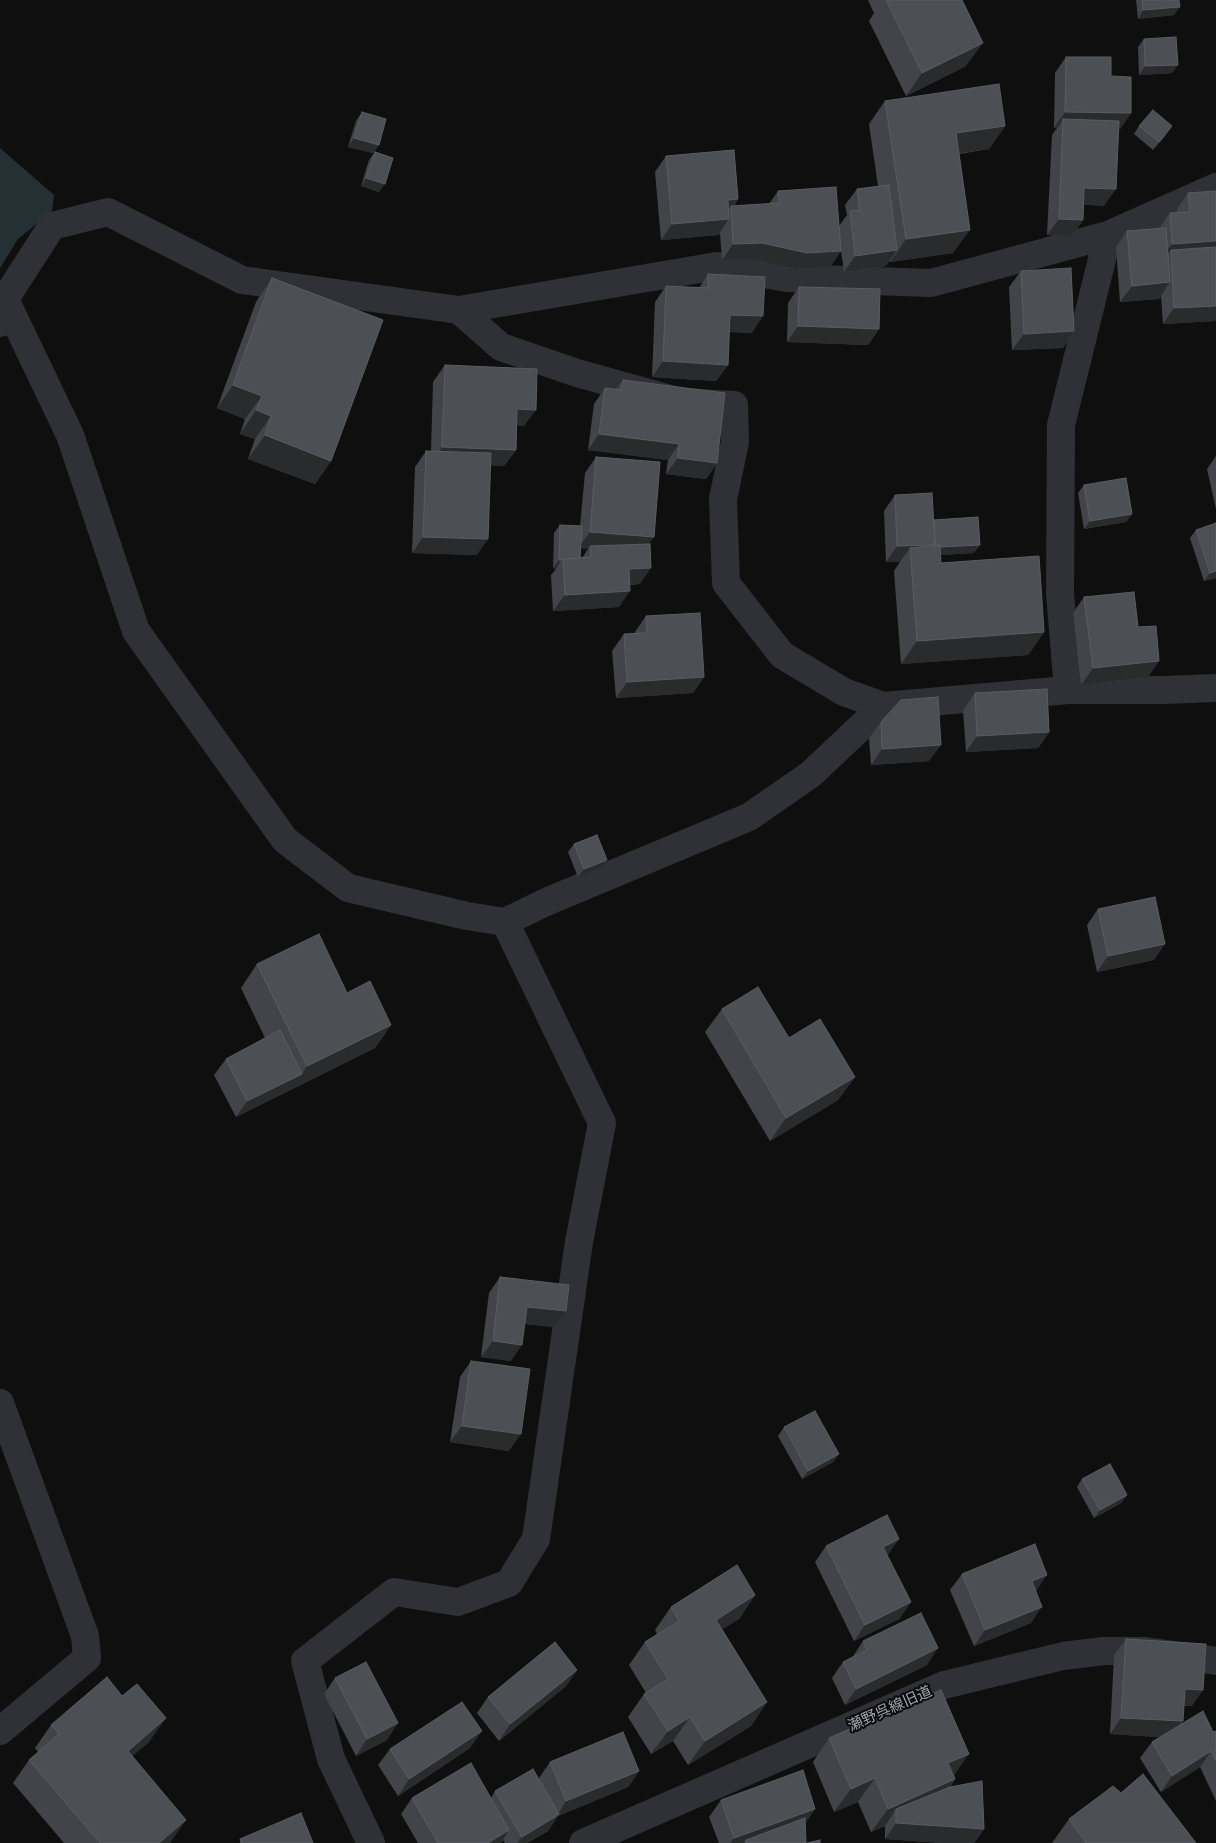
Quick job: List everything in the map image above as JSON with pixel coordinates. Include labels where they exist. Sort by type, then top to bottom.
[{"type":"street","points":[[883,706],[811,774],[749,817],[546,902],[505,922],[467,916],[348,888],[285,840],[136,631],[70,435],[6,320],[5,299],[52,226],[108,212],[242,280],[459,310],[717,266],[788,278],[931,283],[1108,235],[1216,187]]},
{"type":"street","points":[[1068,690],[1060,593],[1061,425],[1108,235]]},
{"type":"street","points":[[459,310],[501,347],[518,353],[577,373],[681,402],[734,405],[735,442],[722,499],[726,582],[782,655],[844,692],[883,706],[1068,690],[1216,688]]},
{"type":"street","points":[[371,1843],[331,1759],[306,1661],[394,1592],[458,1602],[509,1583],[536,1539],[579,1242],[602,1123],[505,922]]},
{"type":"street","points":[[0,1403],[85,1636],[87,1658],[0,1731]]},
{"type":"street","name":"瀬野呉線旧道","points":[[583,1843],[944,1685],[1063,1656],[1104,1651],[1145,1652],[1216,1661]]},
{"type":"shaded area","points":[[0,148],[54,195],[52,211],[18,239],[0,268]]},
{"type":"building","points":[[886,0],[962,0],[983,43],[922,73]]},
{"type":"building","points":[[1142,0],[1179,0],[1180,7],[1143,10]]},
{"type":"building","points":[[1176,37],[1178,65],[1145,66],[1144,39]]},
{"type":"building","points":[[1066,57],[1111,57],[1111,76],[1131,77],[1131,113],[1065,112]]},
{"type":"building","points":[[999,84],[1005,126],[956,133],[970,230],[906,239],[885,101]]},
{"type":"building","points":[[1153,110],[1172,126],[1159,142],[1139,126]]},
{"type":"building","points":[[362,112],[386,119],[379,145],[354,138]]},
{"type":"building","points":[[1063,119],[1119,121],[1116,189],[1084,188],[1083,220],[1059,219]]},
{"type":"building","points":[[734,150],[738,199],[728,200],[729,219],[672,224],[666,156]]},
{"type":"building","points":[[375,152],[393,158],[385,184],[366,178]]},
{"type":"building","points":[[889,185],[897,250],[855,256],[850,211],[860,210],[857,189]]},
{"type":"building","points":[[836,187],[841,251],[807,253],[762,243],[733,244],[731,206],[779,203],[778,191]]},
{"type":"building","points":[[1216,191],[1216,241],[1172,244],[1170,213],[1190,212],[1188,193]]},
{"type":"building","points":[[1166,228],[1170,282],[1132,286],[1127,231]]},
{"type":"building","points":[[1216,247],[1216,306],[1174,308],[1171,250]]},
{"type":"building","points":[[1071,268],[1074,331],[1024,334],[1021,271]]},
{"type":"building","points":[[708,274],[765,277],[763,316],[730,315],[728,365],[663,361],[666,286],[708,288]]},
{"type":"building","points":[[272,278],[383,320],[331,461],[265,435],[271,416],[256,410],[262,396],[233,385]]},
{"type":"building","points":[[799,287],[880,289],[879,329],[798,326]]},
{"type":"building","points":[[445,365],[537,369],[536,410],[517,409],[516,450],[442,447]]},
{"type":"building","points":[[623,380],[725,393],[717,463],[678,458],[679,444],[599,434],[605,388],[621,390]]},
{"type":"building","points":[[426,451],[491,453],[488,539],[423,537]]},
{"type":"building","points":[[596,457],[660,462],[654,537],[590,532]]},
{"type":"building","points":[[1126,478],[1132,514],[1090,521],[1084,485]]},
{"type":"building","points":[[932,493],[935,545],[897,546],[895,495]]},
{"type":"building","points":[[978,517],[980,545],[934,546],[934,520]]},
{"type":"building","points":[[1216,523],[1216,571],[1210,573],[1196,530]]},
{"type":"building","points":[[560,525],[582,526],[580,558],[559,560]]},
{"type":"building","points":[[650,544],[651,568],[629,569],[630,591],[565,595],[563,559],[591,557],[590,546]]},
{"type":"building","points":[[940,545],[941,563],[1039,556],[1044,632],[917,641],[910,548]]},
{"type":"building","points":[[1134,592],[1138,627],[1156,626],[1159,661],[1093,668],[1084,597]]},
{"type":"building","points":[[700,613],[704,677],[627,682],[624,634],[647,633],[646,616]]},
{"type":"building","points":[[1047,689],[1049,732],[977,736],[975,693]]},
{"type":"building","points":[[938,697],[941,745],[882,749],[881,722],[901,700]]},
{"type":"building","points":[[597,835],[607,860],[584,869],[574,844]]},
{"type":"building","points":[[1155,897],[1165,944],[1108,956],[1098,909]]},
{"type":"building","points":[[319,934],[347,993],[370,981],[391,1025],[307,1066],[257,964]]},
{"type":"building","points":[[758,987],[789,1038],[820,1019],[855,1077],[786,1118],[722,1009]]},
{"type":"building","points":[[280,1030],[302,1074],[247,1101],[226,1059]]},
{"type":"building","points":[[500,1277],[569,1285],[566,1311],[527,1307],[522,1345],[493,1341]]},
{"type":"building","points":[[471,1361],[530,1369],[521,1434],[462,1426]]},
{"type":"building","points":[[815,1411],[839,1454],[808,1471],[784,1427]]},
{"type":"building","points":[[1110,1464],[1127,1495],[1100,1510],[1082,1479]]},
{"type":"building","points":[[887,1515],[899,1539],[883,1547],[911,1602],[865,1625],[826,1546]]},
{"type":"building","points":[[1035,1544],[1047,1575],[1032,1581],[1042,1607],[985,1630],[962,1574]]},
{"type":"building","points":[[737,1565],[755,1595],[716,1620],[767,1702],[705,1741],[690,1717],[668,1731],[644,1694],[668,1679],[645,1642],[679,1621],[671,1607]]},
{"type":"building","points":[[921,1613],[938,1648],[856,1689],[843,1662],[867,1650],[863,1641]]},
{"type":"building","points":[[1126,1639],[1206,1644],[1203,1690],[1185,1689],[1183,1721],[1121,1718]]},
{"type":"building","points":[[555,1642],[577,1670],[510,1724],[488,1697]]},
{"type":"building","points":[[366,1662],[398,1723],[367,1739],[335,1678]]},
{"type":"building","points":[[107,1677],[122,1696],[137,1684],[166,1718],[128,1751],[186,1820],[159,1843],[100,1843],[29,1760],[59,1734],[51,1725]]},
{"type":"building","points":[[941,1690],[969,1754],[948,1763],[955,1779],[888,1809],[875,1778],[851,1789],[829,1738]]},
{"type":"building","points":[[462,1702],[482,1731],[409,1779],[390,1749]]},
{"type":"building","points":[[1203,1711],[1213,1732],[1216,1731],[1216,1761],[1211,1751],[1172,1776],[1152,1742]]},
{"type":"building","points":[[623,1732],[639,1771],[566,1801],[550,1762]]},
{"type":"building","points":[[471,1763],[509,1830],[488,1843],[438,1843],[412,1798]]},
{"type":"building","points":[[533,1769],[559,1814],[522,1837],[495,1791]]},
{"type":"building","points":[[803,1770],[815,1809],[734,1838],[721,1800]]},
{"type":"building","points":[[1143,1774],[1196,1843],[1086,1843],[1069,1819],[1113,1786],[1121,1793]]},
{"type":"building","points":[[982,1781],[984,1829],[896,1823],[896,1809],[950,1787]]},
{"type":"building","points":[[301,1813],[313,1843],[241,1843],[240,1839]]},
{"type":"building","points":[[805,1818],[806,1843],[746,1843],[746,1840]]},
{"type":"building","points":[[820,1840],[820,1843],[807,1843]]}]
